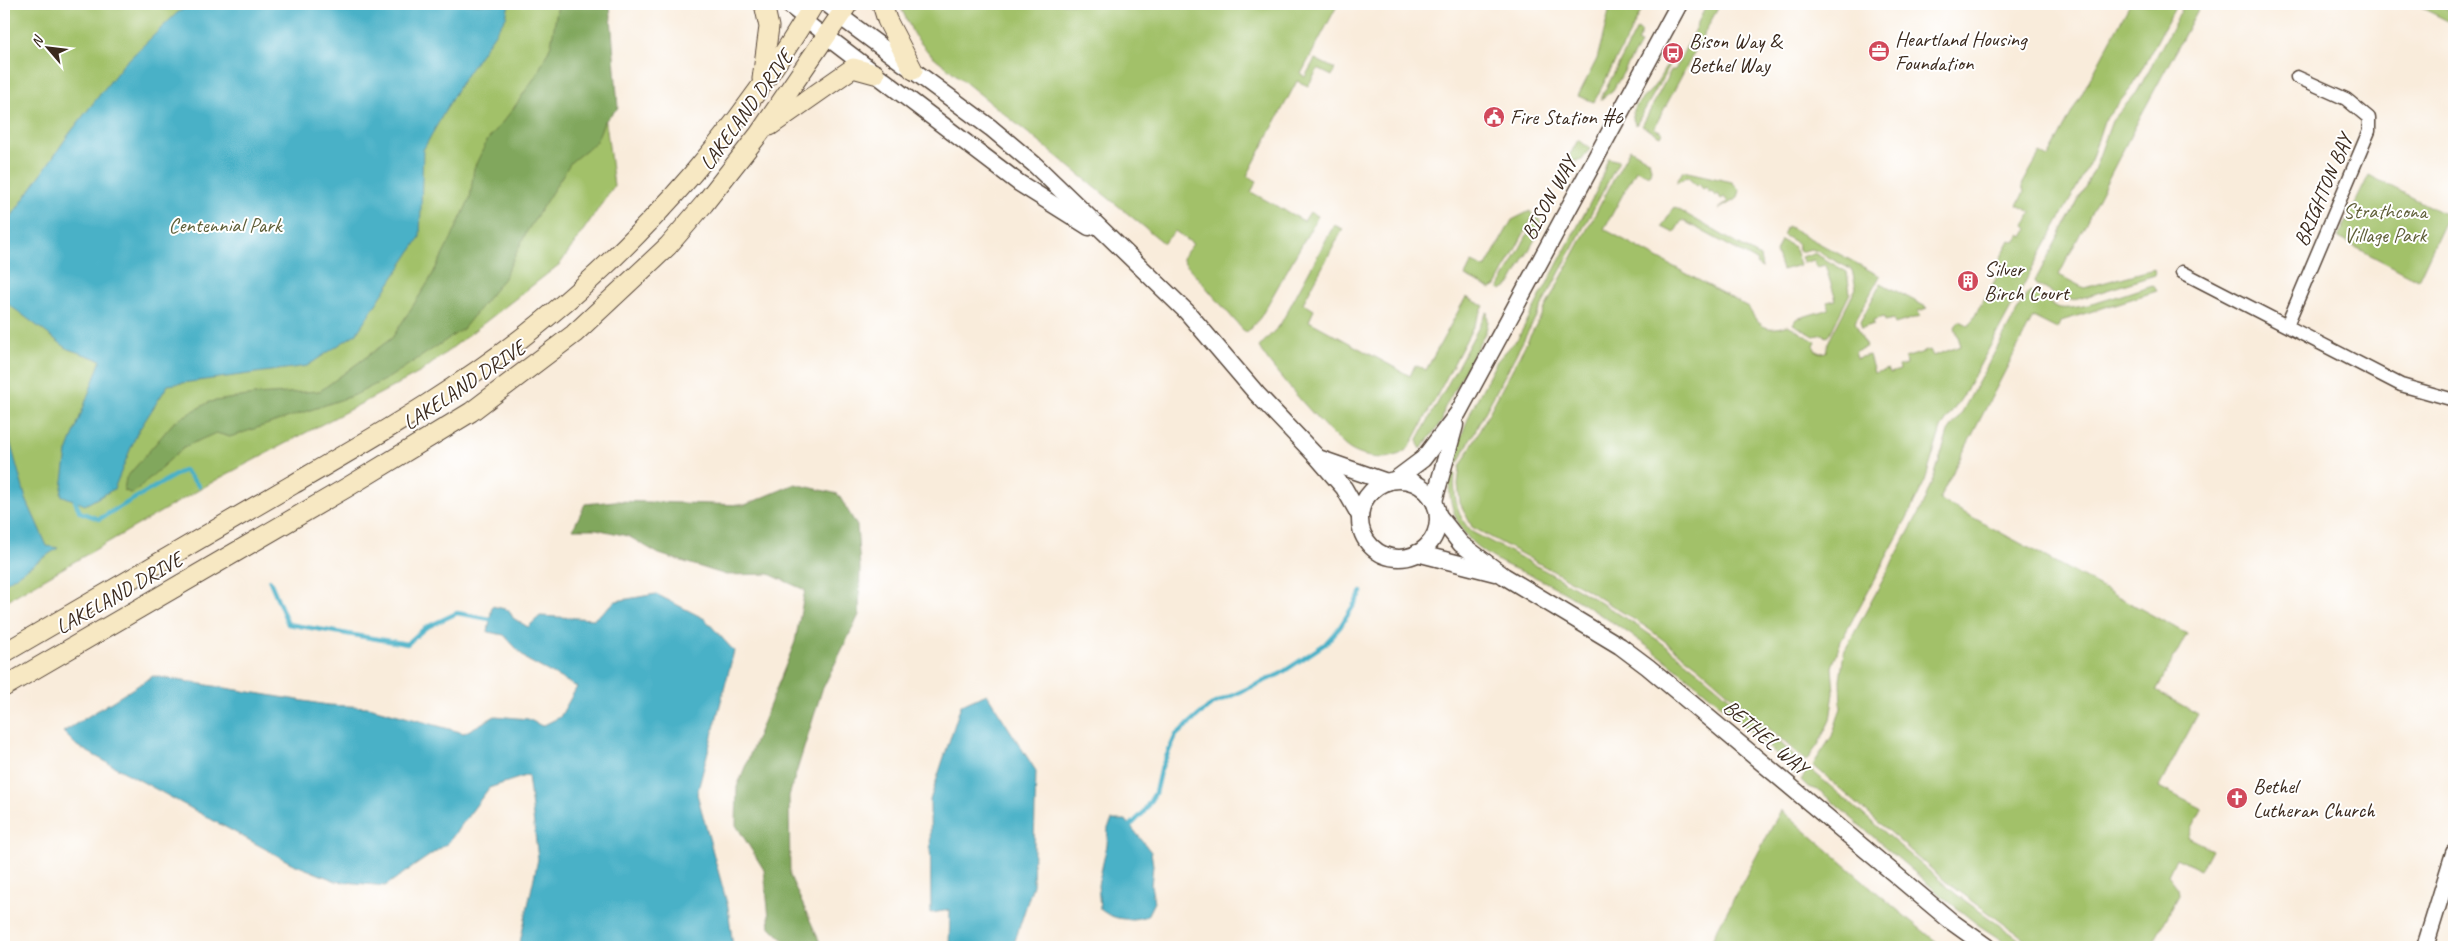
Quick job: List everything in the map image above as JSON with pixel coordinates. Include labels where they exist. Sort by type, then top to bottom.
[{"type":"main road","points":[[762,83],[768,27],[764,4]]},
{"type":"main road","points":[[882,4],[887,20],[913,70]]},
{"type":"main road","name":"LAKELAND DRIVE","points":[[4,687],[398,457],[471,412],[574,334],[668,246],[759,134],[845,10]]},
{"type":"main road","name":"LAKELAND DRIVE","points":[[4,653],[401,420],[471,374],[542,322],[595,276],[678,191],[762,83],[810,11]]},
{"type":"main road","points":[[759,134],[853,68],[875,74]]},
{"type":"street","points":[[785,4],[810,11],[827,37],[875,74],[1019,183],[1114,243]]},
{"type":"street","points":[[824,4],[845,10],[913,70],[991,128],[1035,165],[1187,312],[1257,394],[1344,488],[1360,516],[1364,536],[1377,552],[1397,558],[1417,554],[1425,548],[1435,533],[1436,508],[1422,487],[1414,483],[1391,481],[1318,458]]},
{"type":"street","name":"BISON WAY","points":[[1391,481],[1423,459],[1458,413],[1679,4]]},
{"type":"street","name":"BRIGHTON BAY","points":[[2287,326],[2369,131],[2369,118],[2346,99],[2297,76]]},
{"type":"street","points":[[2182,272],[2400,385],[2454,400]]},
{"type":"street","name":"BISON WAY","points":[[1436,508],[1458,413]]},
{"type":"street","points":[[1360,516],[1368,495],[1377,487],[1391,481]]},
{"type":"street","name":"BETHEL WAY","points":[[1436,508],[1461,544],[1504,576],[1620,646],[1648,666],[1952,922],[1987,947]]},
{"type":"street","name":"BETHEL WAY","points":[[1417,554],[1504,576]]},
{"type":"street","points":[[2425,947],[2454,853]]},
{"type":"green space","name":"Centennial Park","points":[[4,4],[591,4],[614,186],[560,264],[421,372],[218,479],[4,602]]},
{"type":"green space","points":[[558,4],[610,4],[618,108],[604,122],[596,142],[571,162],[526,233],[504,278],[463,329],[390,377],[355,395],[230,437],[216,433],[184,447],[132,494],[124,490],[126,478],[174,422],[209,402],[254,395],[320,391],[392,338],[429,281],[451,239],[470,198],[474,168],[487,141],[513,109],[537,74],[551,45]]},
{"type":"green space","points":[[899,4],[1338,4],[1301,74],[1305,77],[1315,59],[1335,69],[1332,76],[1318,69],[1308,86],[1297,81],[1247,176],[1257,181],[1251,192],[1304,221],[1310,212],[1318,216],[1260,318],[1247,332],[1243,330],[1184,262],[1182,258],[1193,244],[1175,231],[1164,243],[929,53],[914,35]]},
{"type":"green space","points":[[1611,4],[1645,4],[1594,102],[1578,96],[1597,59]]},
{"type":"green space","points":[[1707,4],[1720,4],[1654,128],[1662,132],[1660,136],[1642,126],[1671,70],[1675,70]]},
{"type":"green space","points":[[2130,4],[2177,4],[2132,87],[2104,121],[2091,160],[2078,185],[1963,396],[1941,428],[1925,481],[1900,532],[1841,641],[1832,667],[1834,693],[1830,720],[1818,745],[1806,761],[1699,667],[1646,627],[1584,588],[1472,527],[1460,503],[1458,484],[1460,467],[1630,149],[1649,160],[1651,169],[1649,176],[1636,170],[1604,229],[1748,307],[1759,323],[1764,326],[1774,328],[1788,325],[1816,342],[1815,350],[1821,353],[1826,352],[1828,343],[1856,288],[1852,270],[1817,251],[1811,249],[1800,252],[1797,243],[1783,235],[1787,226],[1880,276],[1855,322],[1866,347],[1855,351],[1857,358],[1869,355],[1874,373],[1888,369],[1890,373],[1900,370],[1899,366],[1906,364],[1905,358],[1930,350],[1933,356],[1961,346],[1955,327],[1959,321],[1969,326],[2003,266],[1998,263],[2010,240],[2015,242],[2020,235],[2023,237],[2028,228],[2025,225],[2031,212],[2017,205],[2024,192],[2022,185],[2040,153],[2048,157]]},
{"type":"green space","points":[[2185,4],[2201,4],[2139,119],[2059,275],[2084,288],[2154,269],[2155,275],[2078,299],[2061,298],[2037,285],[2035,281],[2094,170],[2112,121],[2137,92]]},
{"type":"green space","points":[[2414,4],[2437,4],[2454,13],[2454,24]]},
{"type":"green space","points":[[1637,29],[1642,32],[1637,42],[1640,44],[1613,90],[1600,100]]},
{"type":"green space","points":[[1667,65],[1669,67],[1636,125],[1633,120],[1633,114],[1636,105],[1654,86]]},
{"type":"green space","points":[[1578,140],[1590,148],[1582,160],[1569,162],[1567,160]]},
{"type":"green space","points":[[1608,158],[1619,161],[1458,463],[1453,466],[1450,464],[1472,409],[1497,361],[1518,338],[1598,188]]},
{"type":"green space","points":[[1683,171],[1732,182],[1740,190],[1738,198],[1719,209],[1728,202],[1724,197],[1721,199],[1718,194],[1715,196],[1712,191],[1709,192],[1706,187],[1703,189],[1699,184],[1697,186],[1687,177],[1676,183]]},
{"type":"green space","name":"Strathcona Village Park","points":[[2369,175],[2448,216],[2418,280],[2338,238]]},
{"type":"green space","points":[[1674,207],[1760,257],[1762,268],[1756,264],[1757,261],[1682,220],[1674,233],[1662,227]]},
{"type":"green space","points":[[1530,211],[1533,216],[1496,286],[1491,289],[1465,276],[1472,262],[1485,268],[1512,220]]},
{"type":"green space","points":[[1536,218],[1539,218],[1542,224],[1540,230],[1510,285],[1501,290],[1499,288]]},
{"type":"green space","points":[[1334,225],[1343,229],[1303,303],[1314,310],[1309,321],[1410,376],[1415,365],[1426,370],[1466,297],[1484,306],[1411,445],[1398,455],[1374,458],[1351,450],[1343,444],[1287,385],[1259,347],[1280,325]]},
{"type":"green space","points":[[1781,240],[1794,247],[1800,265],[1782,270],[1776,252]]},
{"type":"green space","points":[[1814,253],[1847,272],[1850,293],[1829,336],[1826,337],[1823,334],[1814,336],[1793,324],[1796,319],[1829,309],[1827,302],[1836,300],[1825,265],[1817,267],[1814,260],[1804,263],[1801,257]]},
{"type":"green space","points":[[1881,283],[1928,308],[1918,311],[1920,316],[1895,324],[1893,319],[1885,321],[1884,317],[1873,320],[1874,324],[1862,328],[1860,322]]},
{"type":"green space","points":[[2153,285],[2157,291],[2061,321],[2057,329],[2033,317],[1939,499],[2187,634],[2156,691],[2198,714],[2159,787],[2202,809],[2188,837],[2212,849],[2201,870],[2176,858],[2168,875],[2178,888],[2179,895],[2151,947],[2036,947],[1945,881],[1813,765],[1832,736],[1841,708],[1840,680],[1844,652],[1920,511],[1935,474],[1948,432],[1962,412],[2025,297],[2029,292],[2056,307],[2080,307]]},
{"type":"green space","points":[[1487,312],[1486,331],[1444,409],[1442,421],[1421,449],[1418,439]]},
{"type":"green space","points":[[1449,472],[1455,474],[1457,505],[1463,520],[1472,532],[1593,598],[1662,643],[1717,687],[1804,764],[1794,774],[1785,762],[1742,724],[1652,650],[1567,594],[1538,578],[1499,561],[1478,547],[1472,542],[1456,518],[1451,501]]},
{"type":"green space","points":[[795,484],[838,494],[857,526],[860,568],[859,615],[822,690],[789,796],[790,876],[822,947],[791,947],[770,927],[764,870],[736,825],[737,787],[795,642],[805,590],[769,574],[726,575],[659,554],[628,536],[596,529],[573,529],[585,504],[615,501],[745,505]]},
{"type":"green space","points":[[1809,768],[1957,895],[2030,947],[2012,947],[1977,924],[1942,896],[1820,791],[1808,787],[1801,780]]},
{"type":"green space","points":[[1781,810],[1901,913],[1943,947],[1708,947]]},
{"type":"water","points":[[192,4],[509,4],[506,17],[459,86],[423,150],[420,237],[357,333],[307,366],[168,385],[137,433],[114,489],[85,505],[61,495],[67,452],[101,360],[68,349],[4,301],[4,227],[69,134],[123,65],[177,13]]},
{"type":"water","points":[[4,420],[26,499],[47,546],[58,548],[4,584]]},
{"type":"water","points":[[656,594],[705,619],[734,651],[697,794],[728,907],[733,947],[519,947],[538,859],[528,775],[489,788],[448,843],[385,886],[336,881],[291,863],[77,746],[63,732],[153,676],[328,705],[369,707],[464,733],[495,716],[528,719],[542,726],[560,717],[577,687],[527,660],[504,635],[488,632],[492,606],[509,610],[513,618],[528,627],[540,616],[594,619],[616,601]]},
{"type":"water","points":[[987,694],[1036,771],[1033,885],[1013,947],[949,947],[950,910],[931,913],[930,800],[961,705]]},
{"type":"water","points":[[1112,820],[1126,820],[1151,852],[1153,865],[1151,885],[1154,902],[1147,916],[1123,919],[1111,916],[1100,909],[1098,885],[1107,845],[1108,828]]},
{"type":"waterway","points":[[75,501],[80,512],[99,519],[184,470],[199,486]]},
{"type":"waterway","points":[[270,581],[288,624],[407,644],[425,628],[457,613],[490,619]]},
{"type":"waterway","points":[[1131,825],[1143,813],[1155,793],[1160,771],[1176,735],[1211,705],[1280,674],[1325,644],[1340,627],[1362,592]]},
{"type":"place","name":"Heartland Housing Foundation","points":[[1879,51]]},
{"type":"place","name":"Bison Way & Bethel Way","points":[[1673,53]]},
{"type":"place","name":"Fire Station #6","points":[[1494,117]]},
{"type":"place","name":"Silver Birch Court","points":[[1968,281]]},
{"type":"place","name":"Bethel Lutheran Church","points":[[2237,798]]}]
